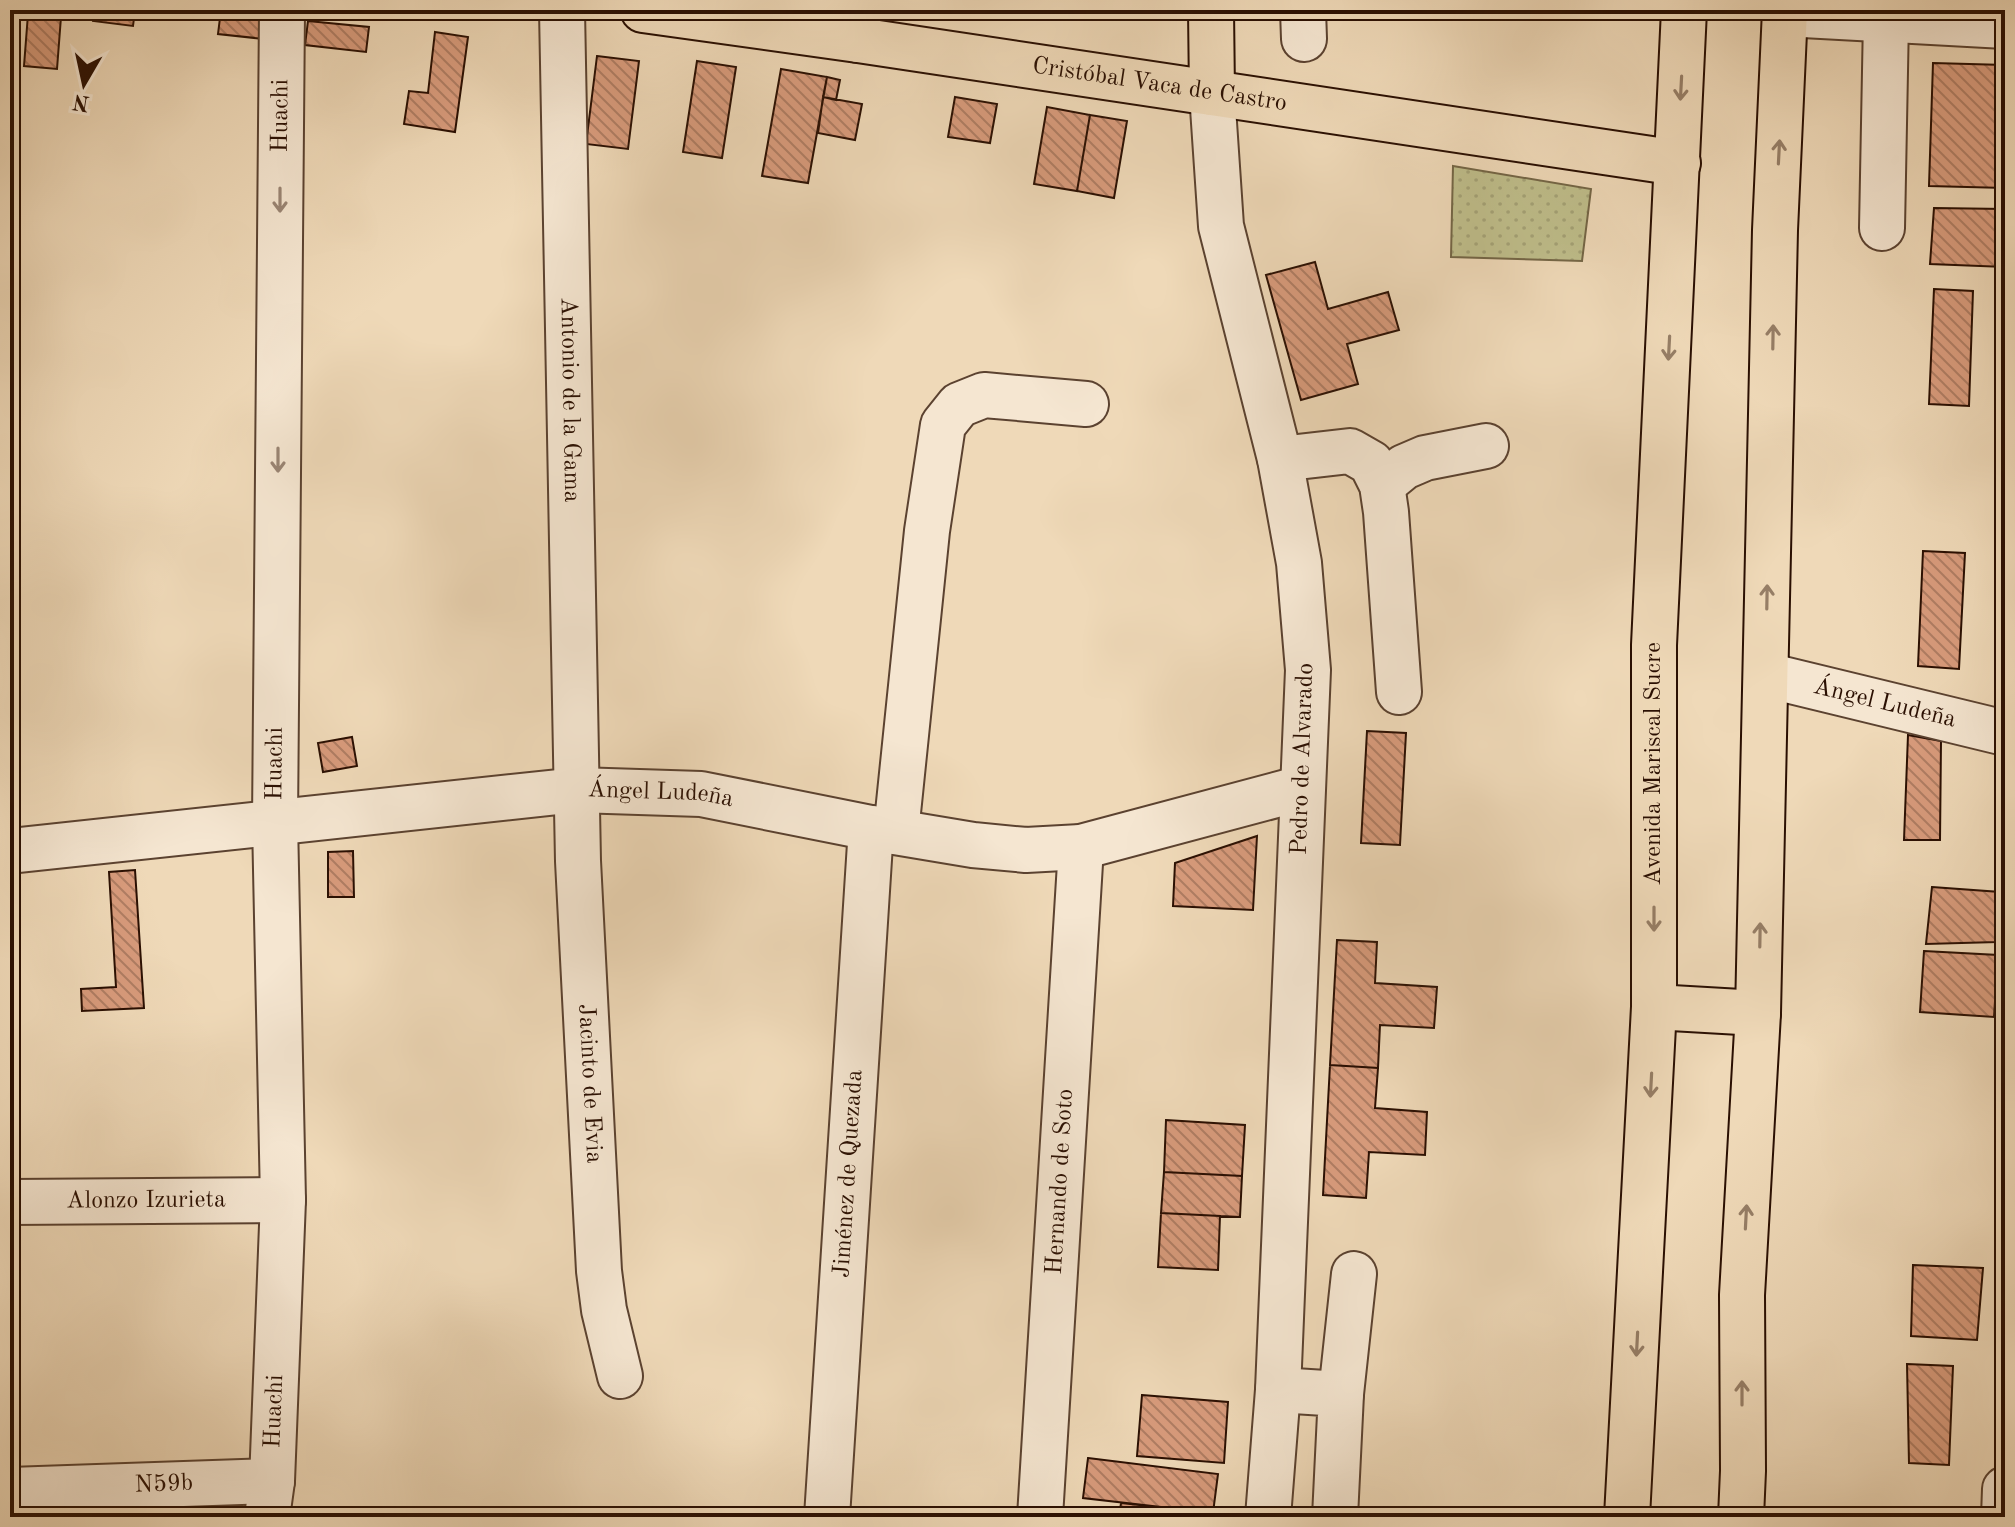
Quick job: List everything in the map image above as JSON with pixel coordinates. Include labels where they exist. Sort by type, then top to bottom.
[{"type":"main road","name":"Cristóbal Vaca de Castro","points":[[643,10],[858,25],[1212,93],[1678,163]]},
{"type":"main road","name":"Pedro de Alvarado","points":[[1211,10],[1212,93]]},
{"type":"main road","name":"Avenida Mariscal Sucre","points":[[1627,1517],[1654,1007],[1654,645],[1684,10]]},
{"type":"main road","points":[[1741,1517],[1742,1295],[1758,1013],[1775,230],[1785,12]]},
{"type":"main road","points":[[1654,1007],[1758,1013]]},
{"type":"street","name":"Huachi","points":[[270,1499],[283,1200],[275,822],[282,10]]},
{"type":"street","name":"Antonio de la Gama","points":[[562,10],[577,790]]},
{"type":"street","points":[[1785,12],[2005,26]]},
{"type":"street","points":[[1882,228],[1886,19]]},
{"type":"street","name":"Pedro de Alvarado","points":[[1212,93],[1221,226],[1280,459],[1299,563],[1308,670],[1278,1390],[1268,1517]]},
{"type":"street","name":"Jiménez de Quezada","points":[[827,1517],[883,830],[943,425],[959,405],[984,395],[1086,404]]},
{"type":"street","points":[[1382,485],[1404,467],[1425,458],[1486,446]]},
{"type":"street","points":[[1280,459],[1350,451],[1371,463],[1382,485],[1399,692]]},
{"type":"street","name":"Ángel Ludeña","points":[[1766,675],[2005,733]]},
{"type":"street","name":"Ángel Ludeña","points":[[10,851],[577,790],[701,794],[883,830],[1026,850],[1081,847],[1302,788]]},
{"type":"street","name":"Jacinto de Evia","points":[[577,790],[599,1271],[604,1310],[620,1376]]},
{"type":"street","name":"Hernando de Soto","points":[[1040,1517],[1081,847]]},
{"type":"street","name":"Alonzo Izurieta","points":[[10,1202],[283,1200]]},
{"type":"street","points":[[1335,1517],[1341,1394],[1354,1274]]},
{"type":"street","points":[[1278,1390],[1341,1394]]},
{"type":"street","points":[[2004,1517],[2005,1489]]},
{"type":"street","name":"N59b","points":[[10,1490],[270,1499]]},
{"type":"shaded area","points":[[1453,166],[1591,189],[1582,261],[1451,257]]},
{"type":"building","points":[[94,10],[135,10],[133,26],[93,21]]},
{"type":"building","points":[[221,10],[257,10],[264,39],[218,34]]},
{"type":"building","points":[[28,14],[61,17],[57,69],[24,66]]},
{"type":"building","points":[[308,21],[369,27],[366,52],[305,45]]},
{"type":"building","points":[[435,32],[468,37],[455,132],[404,124],[409,91],[428,93]]},
{"type":"building","points":[[597,56],[639,61],[628,149],[586,144]]},
{"type":"building","points":[[697,61],[736,67],[722,158],[683,152]]},
{"type":"building","points":[[1933,63],[2005,65],[2005,188],[1929,186]]},
{"type":"building","points":[[781,69],[827,77],[808,183],[762,176]]},
{"type":"building","points":[[827,77],[840,80],[836,100],[823,97]]},
{"type":"building","points":[[823,97],[862,104],[855,140],[818,133]]},
{"type":"building","points":[[955,97],[997,104],[990,143],[948,137]]},
{"type":"building","points":[[1047,107],[1090,115],[1077,191],[1034,184]]},
{"type":"building","points":[[1090,115],[1127,121],[1114,198],[1077,191]]},
{"type":"building","points":[[1934,208],[2005,209],[2005,267],[1930,264]]},
{"type":"building","points":[[1315,262],[1328,309],[1388,292],[1399,330],[1347,344],[1358,384],[1301,400],[1266,275]]},
{"type":"building","points":[[1934,289],[1973,291],[1969,406],[1929,404]]},
{"type":"building","points":[[1923,551],[1965,553],[1959,669],[1918,666]]},
{"type":"building","points":[[2000,615],[2005,615],[2005,672],[2001,672]]},
{"type":"building","points":[[1367,731],[1406,733],[1400,845],[1361,843]]},
{"type":"building","points":[[1908,735],[1941,741],[1940,840],[1904,840]]},
{"type":"building","points":[[352,737],[357,766],[323,772],[318,743]]},
{"type":"building","points":[[1257,836],[1253,910],[1173,906],[1175,863]]},
{"type":"building","points":[[353,851],[354,897],[328,897],[328,852]]},
{"type":"building","points":[[135,870],[144,1008],[82,1011],[81,989],[116,987],[109,872]]},
{"type":"building","points":[[1932,887],[2000,892],[1997,942],[1926,944]]},
{"type":"building","points":[[1337,940],[1377,942],[1375,983],[1437,987],[1434,1028],[1380,1025],[1378,1068],[1330,1065]]},
{"type":"building","points":[[1924,951],[1998,955],[1994,1017],[1920,1012]]},
{"type":"building","points":[[1330,1065],[1378,1068],[1375,1108],[1427,1112],[1425,1155],[1369,1152],[1366,1198],[1323,1195]]},
{"type":"building","points":[[1166,1120],[1245,1125],[1242,1176],[1164,1172]]},
{"type":"building","points":[[1164,1172],[1242,1176],[1240,1217],[1161,1213]]},
{"type":"building","points":[[1161,1213],[1220,1216],[1218,1270],[1158,1267]]},
{"type":"building","points":[[1913,1265],[1983,1268],[1977,1340],[1911,1336]]},
{"type":"building","points":[[1907,1364],[1953,1366],[1949,1465],[1909,1463]]},
{"type":"building","points":[[1142,1395],[1228,1402],[1224,1463],[1137,1456]]},
{"type":"building","points":[[1088,1458],[1218,1474],[1213,1513],[1083,1498]]},
{"type":"building","points":[[1121,1503],[1213,1513],[1212,1517],[1119,1517]]}]
